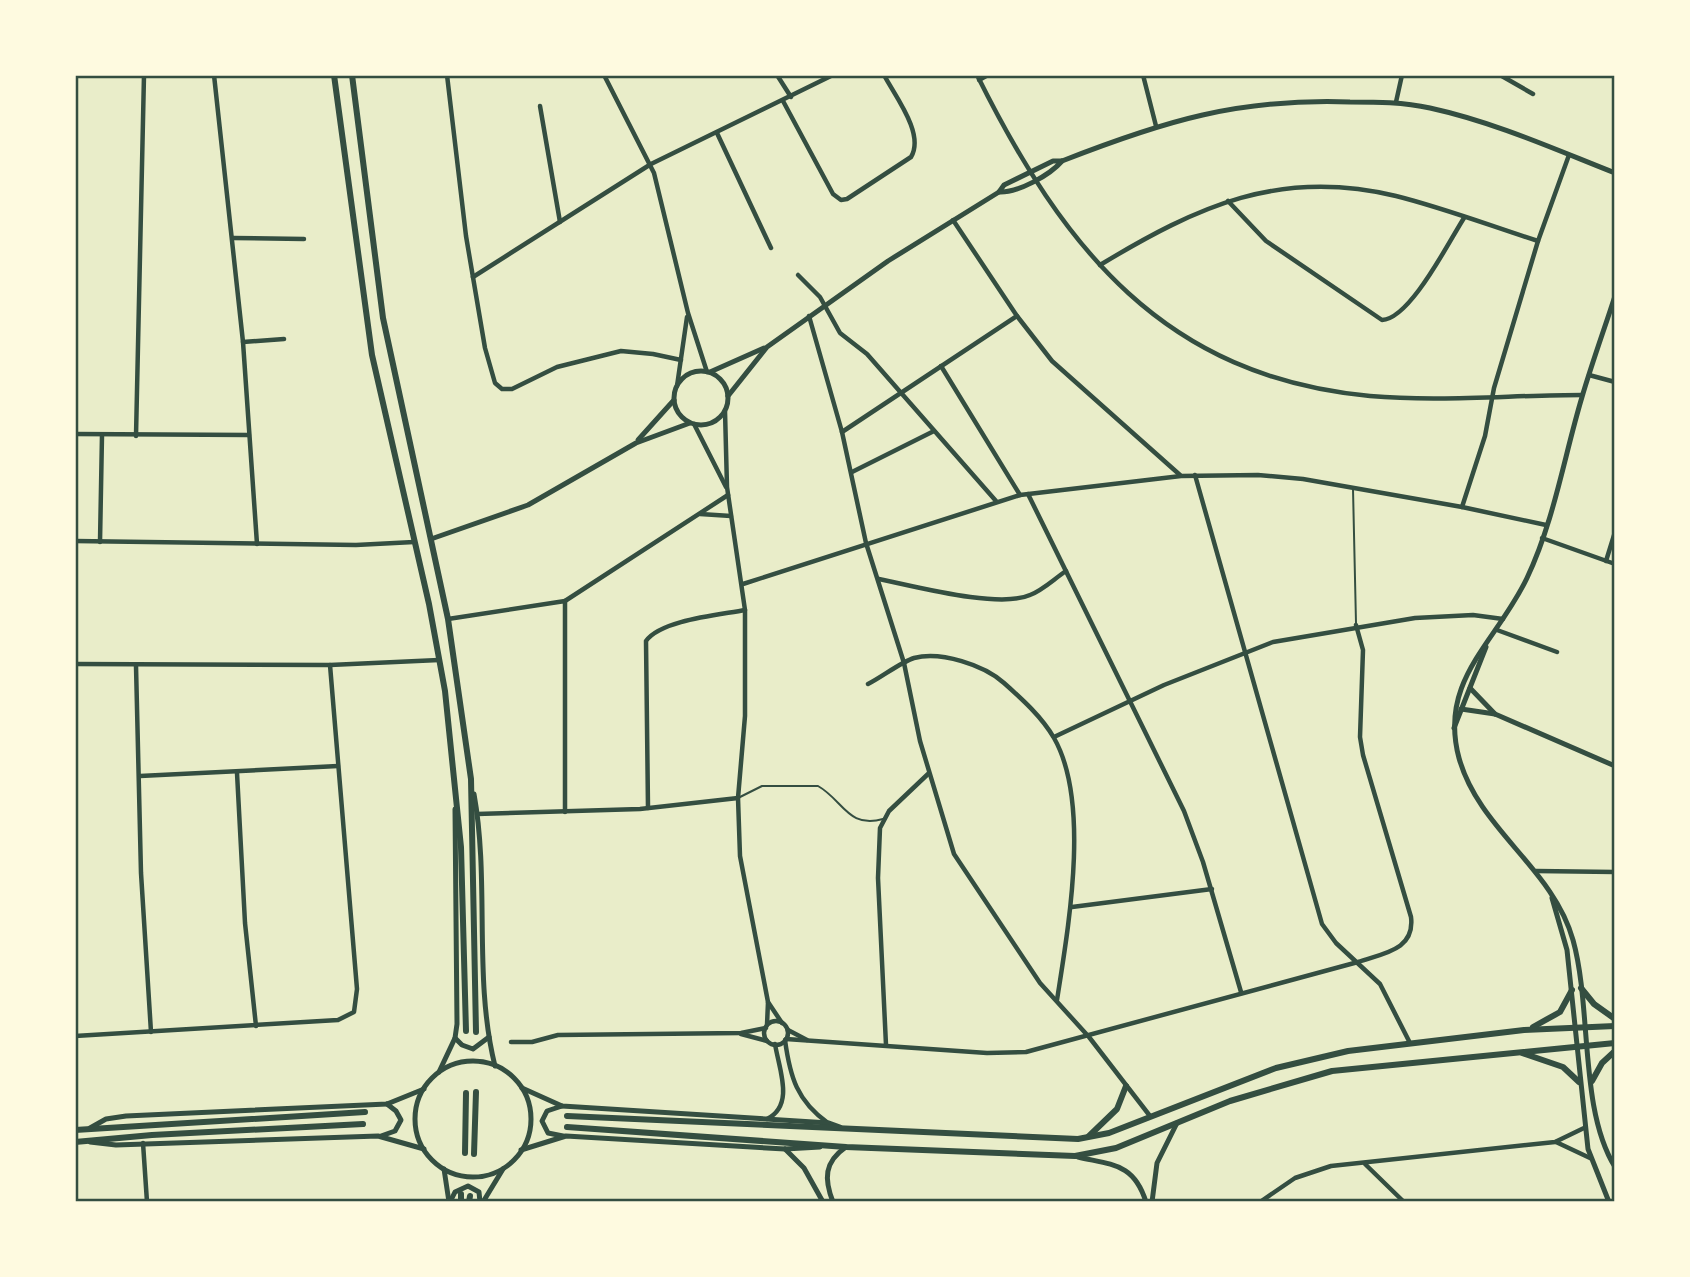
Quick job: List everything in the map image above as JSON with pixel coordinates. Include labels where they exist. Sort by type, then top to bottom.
[{"type":"main road","points":[[334,75],[367,328],[439,660],[464,891],[466,1031]]},
{"type":"main road","points":[[352,75],[383,318],[432,539],[471,779],[476,1032]]},
{"type":"main road","points":[[1581,988],[1594,1004],[1615,1019]]},
{"type":"main road","points":[[1524,1030],[1555,1018],[1565,1007],[1572,990]]},
{"type":"main road","points":[[567,1116],[1037,1139],[1086,1138],[1299,1061],[1409,1041],[1524,1030],[1615,1026]]},
{"type":"main road","points":[[567,1127],[846,1147],[1075,1156],[1116,1148],[1265,1089],[1332,1071],[1615,1044]]},
{"type":"main road","points":[[1592,1081],[1602,1063],[1615,1051]]},
{"type":"main road","points":[[1520,1052],[1563,1067],[1579,1082]]},
{"type":"main road","points":[[1086,1138],[1117,1109],[1126,1086]]},
{"type":"main road","points":[[474,1154],[476,1092]]},
{"type":"main road","points":[[465,1153],[466,1093]]},
{"type":"main road","points":[[75,1130],[365,1112]]},
{"type":"main road","points":[[75,1142],[363,1124]]},
{"type":"street","points":[[136,436],[144,75]]},
{"type":"street","points":[[214,75],[243,342],[257,544]]},
{"type":"street","points":[[447,75],[473,277],[492,379],[502,389],[517,387],[557,367],[621,351],[681,360]]},
{"type":"street","points":[[604,75],[651,164],[688,313],[708,372],[722,381],[728,396]]},
{"type":"street","points":[[777,75],[791,97]]},
{"type":"street","points":[[473,277],[651,164],[832,75]]},
{"type":"street","points":[[783,100],[834,194],[841,200],[846,199],[911,157],[916,147],[914,133],[884,75]]},
{"type":"street","points":[[988,75],[978,78],[1028,173],[1100,265],[1137,303],[1213,354],[1305,384],[1365,395],[1582,395]]},
{"type":"street","points":[[1143,75],[1156,126]]},
{"type":"street","points":[[1396,102],[1402,75]]},
{"type":"street","points":[[1500,75],[1533,94]]},
{"type":"street","points":[[677,386],[684,377],[695,372],[708,372],[767,347],[824,305],[999,192],[1004,185],[1028,173],[1053,161],[1156,126],[1251,104],[1306,100],[1396,102],[1498,127],[1615,173]]},
{"type":"street","points":[[540,106],[560,222]]},
{"type":"street","points":[[717,133],[771,248]]},
{"type":"street","points":[[1462,506],[1485,436],[1493,395],[1538,241],[1569,155]]},
{"type":"street","points":[[999,192],[1009,192],[1033,181],[1062,160]]},
{"type":"street","points":[[1100,265],[1152,235],[1228,201],[1272,189],[1348,188],[1395,196],[1538,241]]},
{"type":"street","points":[[1228,201],[1266,241],[1382,320],[1391,319],[1408,305],[1464,218]]},
{"type":"street","points":[[953,220],[1017,316],[1065,374],[1181,476]]},
{"type":"street","points":[[233,238],[304,239]]},
{"type":"street","points":[[798,275],[824,305],[837,330],[867,354],[899,394],[996,501]]},
{"type":"street","points":[[1454,728],[1486,647],[1527,578],[1542,538],[1582,395],[1615,296]]},
{"type":"street","points":[[688,313],[674,400],[676,409],[692,423],[727,487]]},
{"type":"street","points":[[809,316],[842,432],[866,542],[904,663],[928,774],[954,854],[1025,962],[1089,1037],[1150,1116]]},
{"type":"street","points":[[842,432],[1017,316]]},
{"type":"street","points":[[243,342],[284,339]]},
{"type":"street","points":[[767,347],[728,396],[725,411],[727,487],[745,610],[745,716],[738,798],[743,876],[768,1002],[768,1041]]},
{"type":"street","points":[[941,366],[1020,495]]},
{"type":"street","points":[[1589,375],[1615,382]]},
{"type":"street","points":[[636,443],[674,400]]},
{"type":"street","points":[[432,539],[528,505],[636,443],[692,423],[706,425],[717,420],[725,411]]},
{"type":"street","points":[[852,472],[934,432]]},
{"type":"street","points":[[75,434],[249,435]]},
{"type":"street","points":[[100,542],[102,435]]},
{"type":"street","points":[[1195,475],[1322,924],[1336,943],[1387,993],[1409,1041]]},
{"type":"street","points":[[743,584],[866,542],[1020,495],[1181,476],[1269,476],[1462,506],[1546,525]]},
{"type":"street","points":[[1028,494],[1184,811],[1212,889],[1241,992]]},
{"type":"street","points":[[447,619],[565,601],[728,495]]},
{"type":"street","points":[[699,514],[731,516]]},
{"type":"street","points":[[1606,561],[1615,532]]},
{"type":"street","points":[[1542,538],[1615,564]]},
{"type":"street","points":[[75,541],[257,544],[414,542]]},
{"type":"street","points":[[879,579],[981,597],[1016,600],[1039,590],[1066,571]]},
{"type":"street","points":[[565,601],[565,812]]},
{"type":"street","points":[[648,808],[646,641],[653,633],[666,626],[745,610]]},
{"type":"street","points":[[1054,737],[1131,701],[1273,642],[1356,625],[1458,615],[1503,619]]},
{"type":"street","points":[[741,1033],[775,1044],[786,1040],[1003,1054],[1058,1046],[1241,992],[1358,962],[1396,948],[1409,939],[1413,932],[1391,843],[1363,755],[1360,737],[1363,650],[1356,625]]},
{"type":"street","points":[[1497,630],[1557,652]]},
{"type":"street","points":[[1486,647],[1479,653],[1454,708],[1454,728],[1460,761],[1476,797],[1536,871],[1568,923],[1581,988],[1602,1142],[1615,1167]]},
{"type":"street","points":[[868,684],[904,663],[921,657],[979,667],[1011,688],[1054,737],[1066,771],[1073,819],[1072,906],[1057,1001]]},
{"type":"street","points":[[75,664],[330,665],[439,660]]},
{"type":"street","points":[[75,1036],[338,1020],[354,1012],[357,989],[330,665]]},
{"type":"street","points":[[136,666],[141,776],[141,873],[151,1032]]},
{"type":"street","points":[[1470,688],[1495,715]]},
{"type":"street","points":[[1461,709],[1495,715],[1615,766]]},
{"type":"street","points":[[141,776],[338,766]]},
{"type":"street","points":[[237,773],[245,923],[256,1026]]},
{"type":"street","points":[[887,1045],[878,878],[879,839],[884,819],[928,774]]},
{"type":"street","points":[[471,779],[477,814],[489,1037],[495,1066]]},
{"type":"street","points":[[455,792],[458,1000],[455,1038],[439,1073],[424,1089],[416,1113],[416,1126],[424,1149],[444,1169],[474,1177],[504,1168]]},
{"type":"street","points":[[477,814],[648,808],[738,798]]},
{"type":"street","points":[[1536,871],[1615,872]]},
{"type":"street","points":[[1072,906],[1212,889]]},
{"type":"street","points":[[1549,890],[1563,933],[1572,990],[1584,1128],[1590,1158],[1609,1202]]},
{"type":"street","points":[[768,1002],[788,1030],[808,1041]]},
{"type":"street","points":[[512,1042],[606,1033],[741,1033],[766,1027],[774,1021],[782,1023]]},
{"type":"street","points":[[788,1030],[788,1064],[798,1095],[811,1111],[846,1130]]},
{"type":"street","points":[[455,1038],[462,1045],[473,1049],[489,1037]]},
{"type":"street","points":[[765,1120],[778,1112],[784,1101],[775,1044]]},
{"type":"street","points":[[439,1073],[466,1062],[495,1066],[521,1087],[562,1106],[829,1123]]},
{"type":"street","points":[[521,1087],[528,1102],[531,1119],[522,1150]]},
{"type":"street","points":[[88,1129],[106,1119],[126,1116],[387,1104],[424,1089]]},
{"type":"street","points":[[378,1136],[399,1127],[400,1116],[387,1104]]},
{"type":"street","points":[[562,1106],[547,1111],[542,1121],[548,1133],[785,1149],[834,1145]]},
{"type":"street","points":[[1152,1202],[1157,1163],[1178,1122]]},
{"type":"street","points":[[1260,1202],[1295,1178],[1331,1166],[1555,1142],[1584,1128]]},
{"type":"street","points":[[84,1141],[103,1145],[378,1136],[424,1149]]},
{"type":"street","points":[[482,1202],[504,1168],[522,1150],[566,1136]]},
{"type":"street","points":[[1555,1142],[1590,1158]]},
{"type":"street","points":[[143,1143],[146,1202]]},
{"type":"street","points":[[833,1202],[827,1170],[832,1158],[846,1147]]},
{"type":"street","points":[[785,1149],[804,1167],[823,1202]]},
{"type":"street","points":[[1075,1156],[1126,1170],[1137,1180],[1146,1202]]},
{"type":"street","points":[[1364,1163],[1404,1202]]},
{"type":"street","points":[[444,1169],[449,1202]]},
{"type":"street","points":[[449,1202],[455,1192],[468,1186],[479,1192],[482,1202]]},
{"type":"lane","points":[[1353,488],[1356,625]]},
{"type":"lane","points":[[738,798],[762,786],[818,786],[852,818],[866,822],[884,819]]}]
